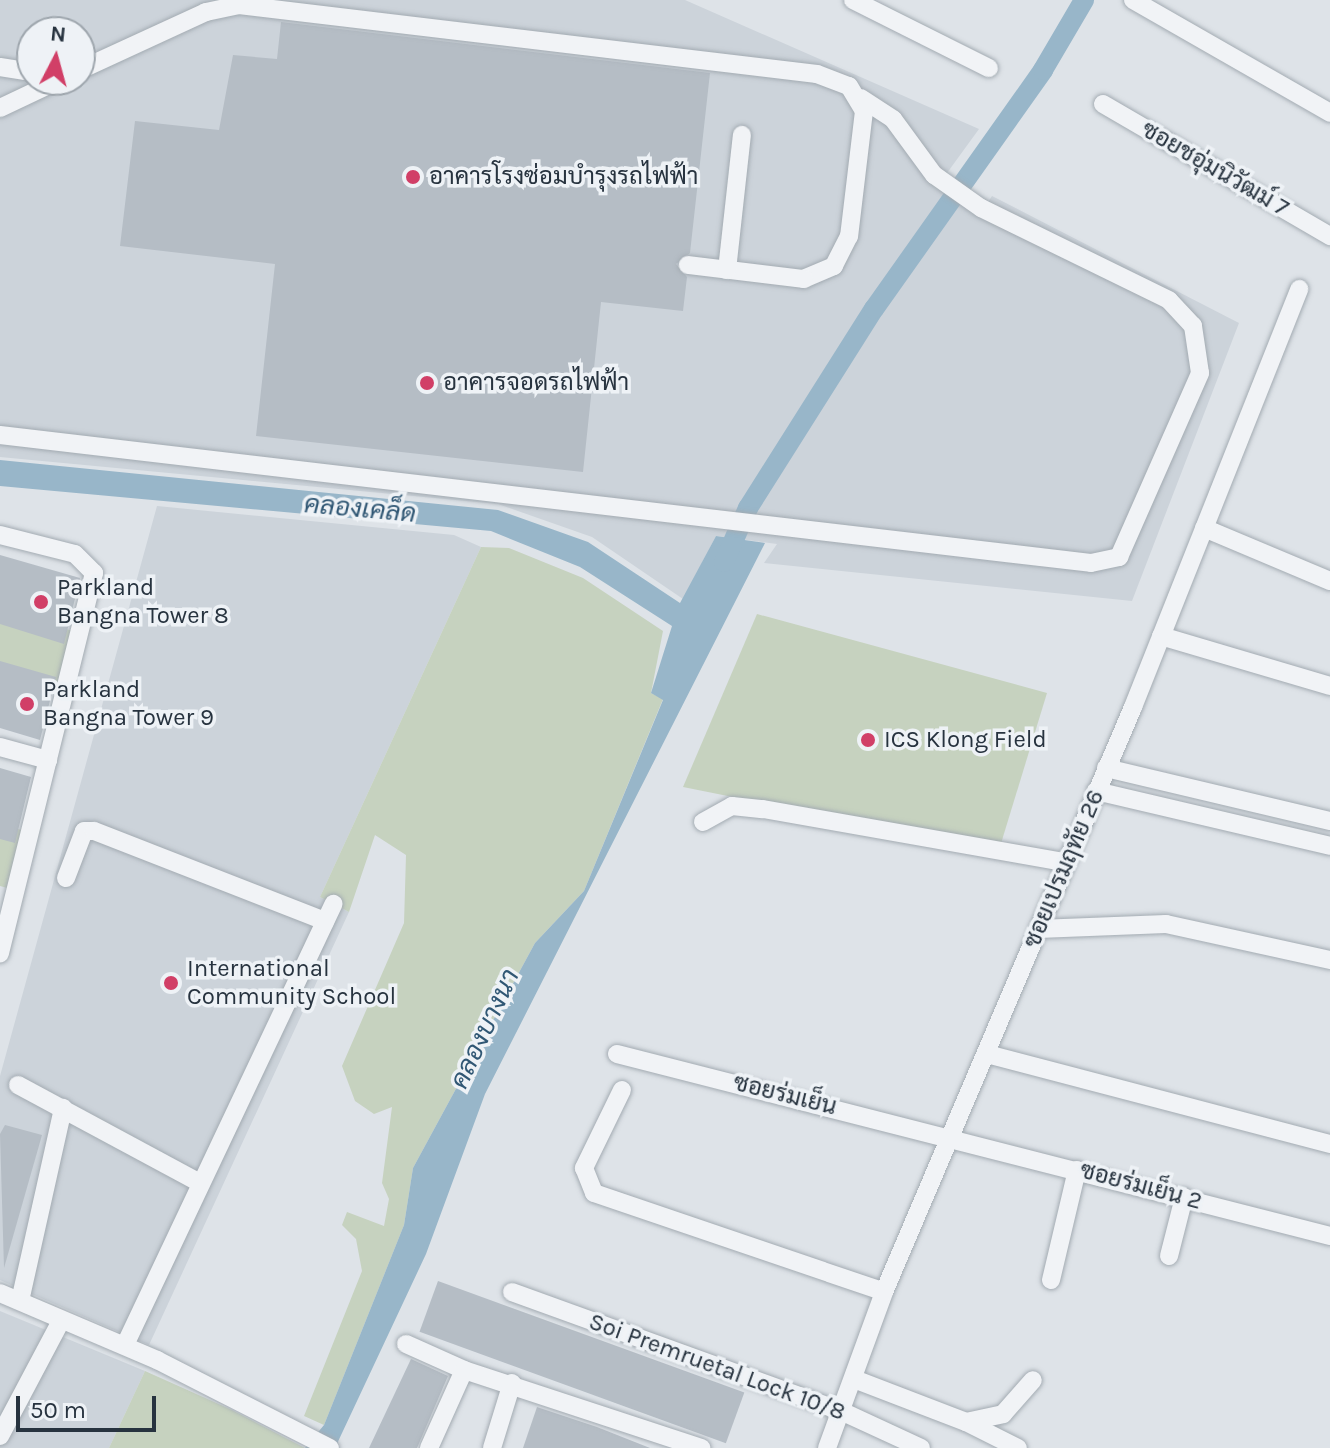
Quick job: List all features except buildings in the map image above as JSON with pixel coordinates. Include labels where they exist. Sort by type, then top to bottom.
[{"type":"street","points":[[0,435],[1091,563],[1119,557],[1134,535],[1200,373],[1193,326],[1169,300],[981,208],[934,175],[893,119],[861,98],[817,74],[218,0]]},
{"type":"street","points":[[853,0],[989,68]]},
{"type":"street","points":[[1133,0],[1330,113]]},
{"type":"street","points":[[96,63],[206,12],[239,5]]},
{"type":"street","points":[[0,108],[23,96]]},
{"type":"street","points":[[688,265],[804,279],[843,254],[861,98]]},
{"type":"street","name":"ซอยชอุ่มนิวัฒม์ 7","points":[[1103,104],[1329,233]]},
{"type":"street","points":[[727,270],[742,135]]},
{"type":"street","name":"ซอยเปรมฤทัย 26","points":[[827,1448],[884,1292],[953,1137],[1064,862],[1161,636],[1299,289]]},
{"type":"street","points":[[1204,528],[1330,581]]},
{"type":"street","points":[[0,535],[75,554],[94,573],[0,950]]},
{"type":"street","points":[[1161,636],[1330,686]]},
{"type":"street","points":[[0,747],[48,760]]},
{"type":"street","points":[[1106,768],[1330,821]]},
{"type":"street","points":[[1096,791],[1330,846]]},
{"type":"street","points":[[703,822],[732,806],[763,809],[1064,862]]},
{"type":"street","points":[[1258,829],[1264,806]]},
{"type":"street","points":[[66,878],[84,831],[94,831],[329,913],[125,1345]]},
{"type":"street","points":[[1038,929],[1166,924],[1330,960]]},
{"type":"street","name":"ซอยร่มเย็น","points":[[617,1054],[953,1137]]},
{"type":"street","points":[[987,1054],[1330,1144]]},
{"type":"street","points":[[18,1085],[200,1183]]},
{"type":"street","points":[[622,1090],[584,1168],[594,1193],[884,1292]]},
{"type":"street","points":[[20,1301],[63,1108]]},
{"type":"street","name":"ซอยร่มเย็น 2","points":[[953,1137],[1330,1236]]},
{"type":"street","points":[[1051,1280],[1077,1170]]},
{"type":"street","points":[[1169,1256],[1184,1197]]},
{"type":"street","name":"Soi Premruetal Lock 10/8","points":[[512,1292],[841,1411],[921,1448]]},
{"type":"street","points":[[0,1293],[61,1321],[125,1345],[304,1431],[330,1448]]},
{"type":"street","points":[[0,1436],[61,1321]]},
{"type":"street","points":[[406,1344],[464,1370],[512,1383],[701,1448]]},
{"type":"street","points":[[429,1448],[464,1370]]},
{"type":"street","points":[[854,1379],[966,1422],[1018,1448]]},
{"type":"street","points":[[966,1422],[1003,1414],[1033,1380]]},
{"type":"street","points":[[492,1448],[512,1383]]},
{"type":"shaded area","points":[[0,0],[685,0],[979,129],[947,173],[988,202],[992,196],[1239,323],[1132,601],[764,563],[777,544],[716,536],[683,599],[592,537],[498,504],[0,457]]},
{"type":"shaded area","name":"International Community School","points":[[157,506],[454,535],[481,547],[320,897],[349,912],[149,1345],[0,1280],[0,1076]]},
{"type":"shaded area","points":[[0,1311],[145,1371],[109,1448],[0,1448]]},
{"type":"green space","points":[[481,547],[509,548],[583,578],[663,631],[651,693],[663,699],[584,891],[535,943],[413,1168],[404,1225],[324,1425],[304,1416],[362,1271],[356,1239],[342,1225],[347,1212],[384,1226],[389,1199],[382,1183],[392,1107],[374,1114],[355,1101],[342,1066],[404,923],[406,855],[375,835],[349,912],[320,897]]},
{"type":"green space","points":[[0,611],[77,632],[63,689],[0,675]]},
{"type":"green space","name":"ICS Klong Field","points":[[757,614],[1047,693],[999,850],[683,787]]},
{"type":"green space","points":[[0,824],[25,831],[11,889],[0,886]]},
{"type":"green space","points":[[145,1371],[232,1410],[305,1448],[109,1448]]},
{"type":"water","name":"คลองเคล็ด","points":[[0,460],[498,510],[588,542],[680,603],[716,536],[765,543],[485,1094],[426,1254],[335,1448],[305,1448],[324,1425],[404,1225],[413,1168],[535,943],[584,891],[663,700],[651,693],[672,626],[580,567],[491,531],[0,486]]},
{"type":"waterway","points":[[724,562],[748,508],[874,309],[1043,70],[1084,0]]},
{"type":"place","name":"อาคารโรงซ่อมบำรุงรถไฟฟ้า","points":[[413,177]]},
{"type":"place","name":"อาคารจอดรถไฟฟ้า","points":[[427,383]]},
{"type":"place","name":"Parkland Bangna Tower 8","points":[[41,602]]},
{"type":"place","name":"Parkland Bangna Tower 9","points":[[27,704]]},
{"type":"place","name":"ICS Klong Field","points":[[868,740]]},
{"type":"place","name":"International Community School","points":[[171,983]]},
{"type":"water label","name":"คลองบางนา","points":[[485,1029]]}]
